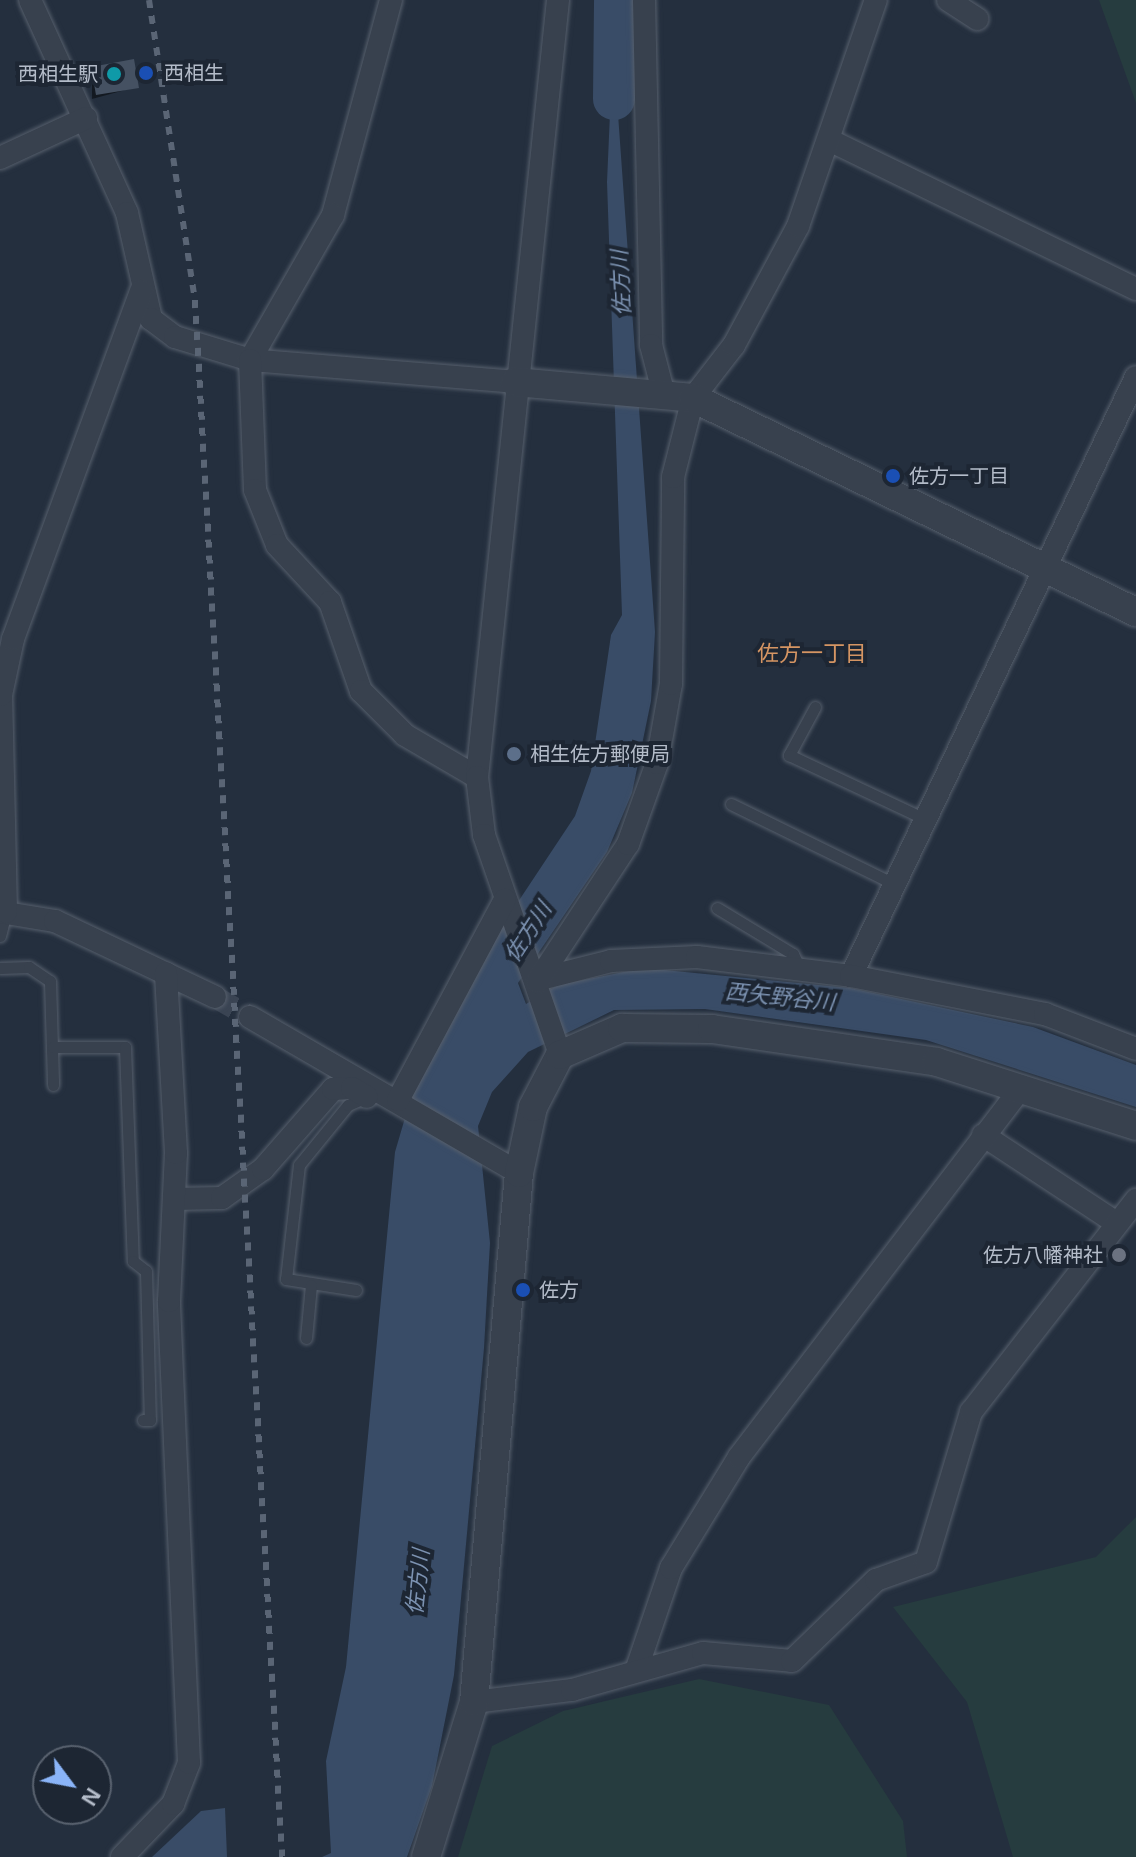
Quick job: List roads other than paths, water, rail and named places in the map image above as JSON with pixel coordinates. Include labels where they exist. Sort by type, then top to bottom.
[{"type":"street","points":[[30,0],[127,213],[141,291],[151,319],[175,337],[250,360],[659,391],[693,398],[1136,612]]},
{"type":"street","points":[[391,0],[333,215],[250,360],[262,520],[330,602],[361,691],[405,735],[477,777]]},
{"type":"street","points":[[426,1857],[474,1702],[512,1169],[556,1050],[539,981],[506,903],[484,835],[477,777],[515,382],[558,0]]},
{"type":"street","points":[[644,0],[651,345],[659,391]]},
{"type":"street","points":[[539,981],[628,844],[657,763],[671,684],[673,477],[693,398],[734,345],[780,264],[831,141],[876,0]]},
{"type":"street","points":[[948,0],[977,19]]},
{"type":"street","points":[[0,158],[86,118]]},
{"type":"street","points":[[831,141],[1136,289]]},
{"type":"street","points":[[141,291],[13,639],[1,695],[3,912],[55,921],[215,997]]},
{"type":"street","points":[[851,976],[1136,377]]},
{"type":"street","points":[[389,1098],[506,903]]},
{"type":"street","points":[[539,981],[611,961],[697,957],[851,976],[1045,1014],[1136,1049]]},
{"type":"street","points":[[122,1857],[173,1804],[189,1763],[169,1301],[174,1199],[166,973]]},
{"type":"street","points":[[250,1017],[512,1169]]},
{"type":"street","points":[[556,1050],[622,1028],[712,1029],[937,1062],[1136,1126]]},
{"type":"street","points":[[636,1671],[671,1568],[739,1457],[1022,1087]]},
{"type":"street","points":[[174,1199],[222,1198],[263,1169],[333,1089],[352,1088],[389,1098]]},
{"type":"street","points":[[983,1135],[1115,1222]]},
{"type":"street","points":[[474,1702],[572,1690],[703,1653],[792,1661],[876,1580],[926,1562],[971,1412],[1115,1222],[1136,1200]]},
{"type":"lane","points":[[815,707],[789,755],[925,819]]},
{"type":"lane","points":[[731,804],[894,884]]},
{"type":"lane","points":[[717,908],[793,954],[800,970]]},
{"type":"lane","points":[[0,936],[3,912]]},
{"type":"lane","points":[[0,968],[46,974],[53,1085]]},
{"type":"lane","points":[[53,1047],[125,1047],[133,1261],[146,1271],[150,1420],[143,1420]]},
{"type":"lane","points":[[356,1290],[286,1279],[299,1165],[348,1105],[389,1098]]},
{"type":"lane","points":[[306,1338],[311,1285]]},
{"type":"water","name":"西矢野谷川","points":[[613,44],[655,632],[651,701],[632,793],[607,852],[518,983],[526,1004],[558,985],[644,968],[850,988],[1033,1027],[1136,1065],[1136,1107],[926,1040],[705,1009],[614,1010],[528,1052],[492,1092],[478,1126],[490,1243],[484,1348],[454,1675],[432,1786],[407,1857],[322,1857],[331,1853],[326,1761],[346,1667],[395,1152],[412,1094],[467,979],[575,816],[591,771],[611,635],[622,615],[607,182]]},
{"type":"water","points":[[225,1808],[227,1857],[152,1857],[201,1811]]},
{"type":"waterway","name":"佐方川","points":[[614,99],[615,0]]},
{"type":"tunnel","points":[[215,997],[250,1017]]},
{"type":"railway","points":[[149,0],[195,300],[282,1857]]},
{"type":"place","name":"西相生","points":[[146,73]]},
{"type":"place","name":"西相生駅","points":[[114,74]]},
{"type":"place","name":"佐方一丁目","points":[[893,476]]},
{"type":"place","name":"相生佐方郵便局","points":[[514,754]]},
{"type":"place","name":"佐方八幡神社","points":[[1119,1255]]},
{"type":"place","name":"佐方","points":[[523,1290]]},
{"type":"district","name":"佐方一丁目","points":[[812,654]]}]
